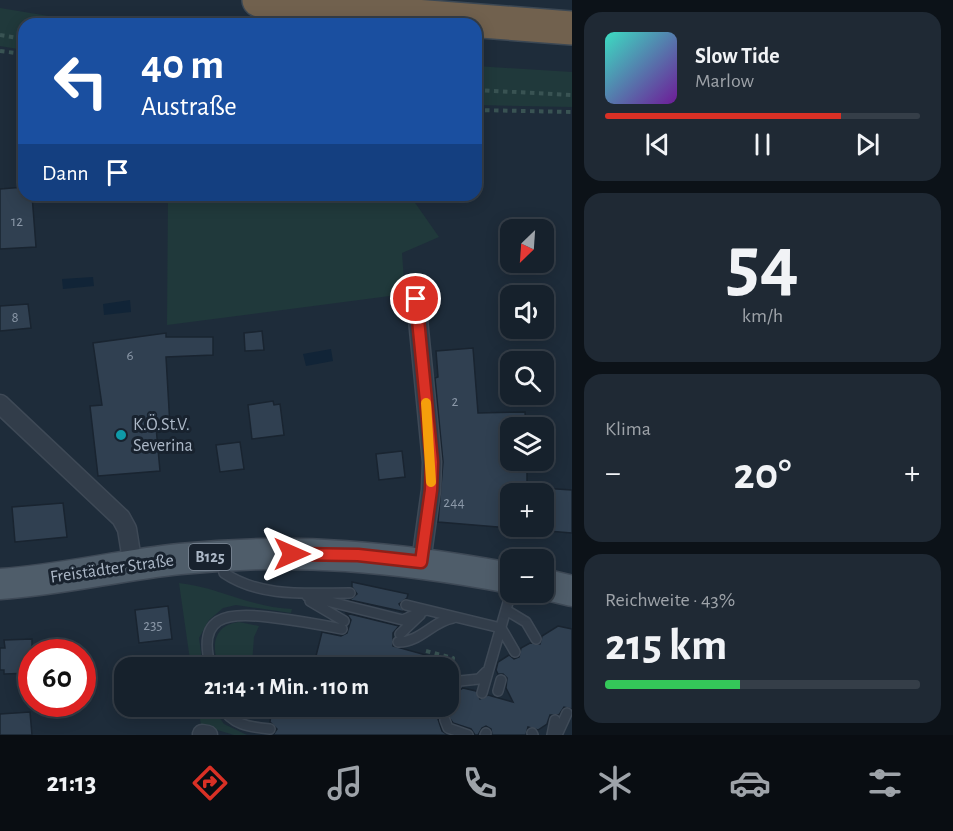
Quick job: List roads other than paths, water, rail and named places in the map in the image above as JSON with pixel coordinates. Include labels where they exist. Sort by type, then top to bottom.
[{"type":"highway","points":[[259,0],[349,11],[441,18]]},
{"type":"highway","points":[[482,21],[572,28]]},
{"type":"main road","name":"Freistädter Straße","points":[[0,584],[222,556],[348,555],[421,562],[500,576]]},
{"type":"street","points":[[416,299],[432,462],[431,490],[421,562]]},
{"type":"street","points":[[0,405],[121,518],[127,529],[133,566]]},
{"type":"lane","points":[[222,556],[224,573],[233,580],[257,588],[297,593],[350,592]]},
{"type":"lane","points":[[297,593],[347,608],[403,620],[426,610]]},
{"type":"lane","points":[[209,657],[206,638],[214,624],[227,615],[245,614],[343,625],[297,593]]},
{"type":"lane","points":[[482,693],[508,603]]},
{"type":"lane","points":[[406,605],[501,628],[515,652]]},
{"type":"lane","points":[[426,610],[399,638],[413,638],[443,620],[461,619]]},
{"type":"lane","points":[[506,610],[526,622],[536,639]]},
{"type":"lane","points":[[459,682],[480,679],[492,663]]},
{"type":"lane","points":[[498,691],[501,680]]},
{"type":"lane","points":[[557,735],[567,712]]},
{"type":"lane","points":[[228,717],[241,724],[270,729]]},
{"type":"lane","points":[[445,720],[446,726],[451,729],[470,733]]},
{"type":"lane","points":[[552,735],[555,720]]},
{"type":"water","points":[[93,277],[94,286],[63,289],[62,279]]},
{"type":"water","points":[[130,300],[131,312],[104,315],[103,304]]},
{"type":"water","points":[[331,349],[333,361],[306,366],[303,354]]},
{"type":"place","name":"K.Ö.St.V. Severina","points":[[121,435]]}]
